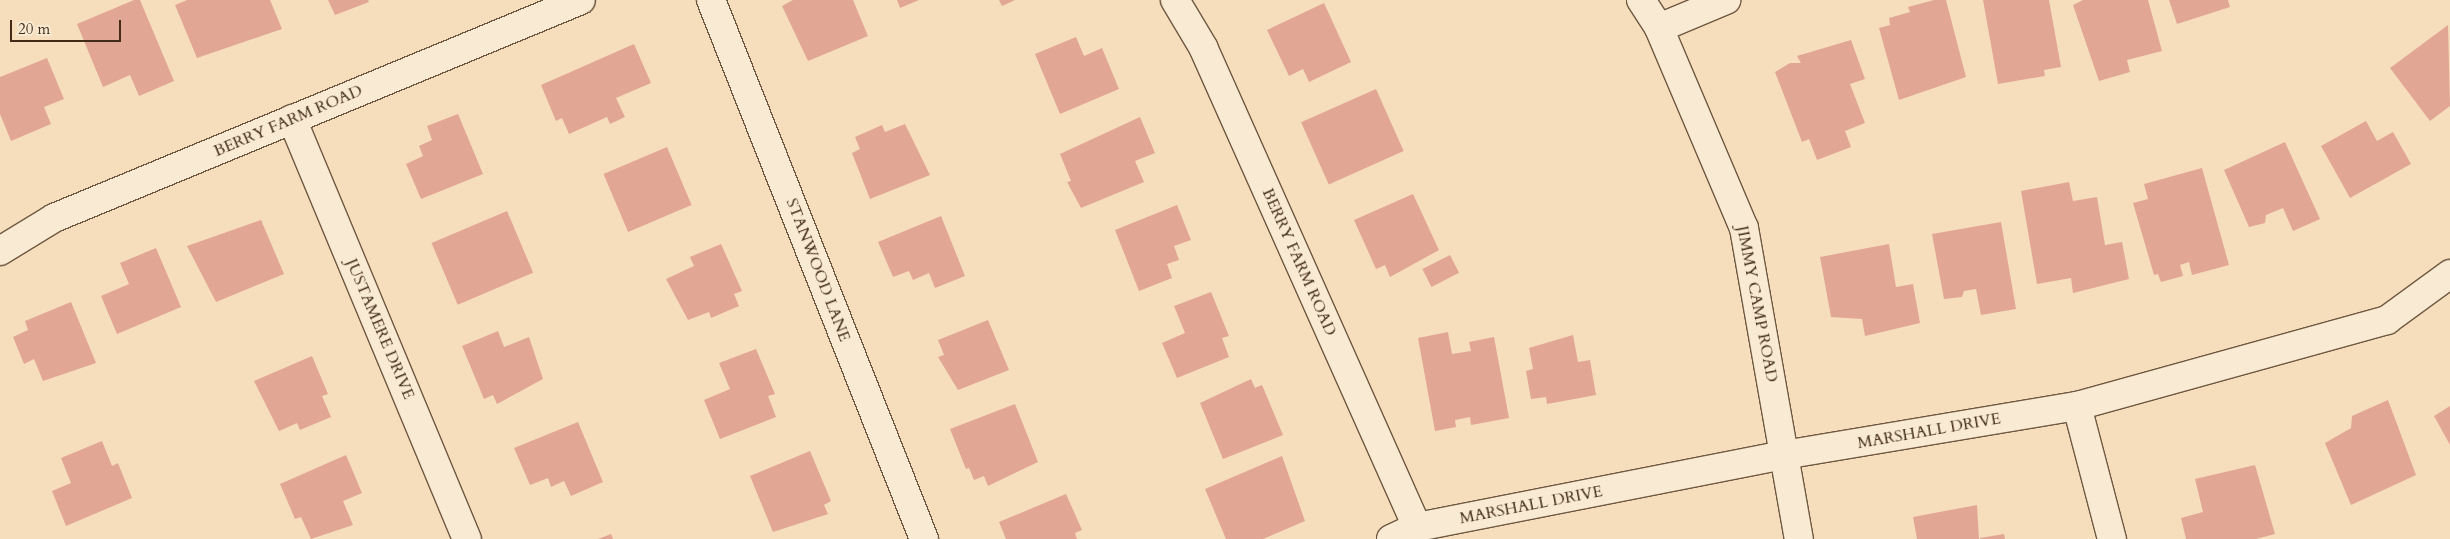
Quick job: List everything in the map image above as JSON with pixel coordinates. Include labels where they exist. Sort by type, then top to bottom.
[{"type":"street","name":"BERRY FARM ROAD","points":[[0,251],[54,218],[581,0]]},
{"type":"street","name":"STANWOOD LANE","points":[[712,0],[924,539]]},
{"type":"street","name":"BERRY FARM ROAD","points":[[1175,0],[1207,56],[1417,528]]},
{"type":"street","name":"JIMMY CAMP ROAD","points":[[1640,0],[1659,28],[1744,228],[1798,539]]},
{"type":"street","points":[[1659,28],[1726,0]]},
{"type":"street","name":"JUSTAMERE DRIVE","points":[[292,119],[467,539]]},
{"type":"street","name":"MARSHALL DRIVE","points":[[1391,539],[1417,528],[1784,455],[2077,406],[2387,320],[2450,274]]},
{"type":"street","points":[[2077,406],[2112,539]]},
{"type":"building","points":[[134,0],[140,0],[174,81],[139,96],[130,75],[103,87],[77,24]]},
{"type":"building","points":[[187,0],[270,0],[282,29],[197,58],[175,5]]},
{"type":"building","points":[[328,0],[368,0],[369,2],[335,15]]},
{"type":"building","points":[[793,0],[853,0],[868,36],[808,61],[782,6]]},
{"type":"building","points":[[897,0],[919,0],[900,8]]},
{"type":"building","points":[[999,0],[1015,0],[1002,6]]},
{"type":"building","points":[[1934,0],[1946,0],[1966,77],[1899,100],[1879,28],[1890,25],[1889,18],[1910,12],[1908,7]]},
{"type":"building","points":[[1983,0],[2049,0],[2061,67],[2044,70],[2045,76],[1998,84]]},
{"type":"building","points":[[2083,0],[2148,0],[2162,51],[2127,60],[2130,72],[2099,81],[2073,5]]},
{"type":"building","points":[[2169,0],[2228,0],[2230,7],[2177,24]]},
{"type":"building","points":[[1324,3],[1351,62],[1309,82],[1303,69],[1289,76],[1267,30]]},
{"type":"building","points":[[2448,25],[2450,106],[2430,121],[2390,68]]},
{"type":"building","points":[[1076,37],[1084,56],[1102,48],[1119,89],[1060,114],[1035,54]]},
{"type":"building","points":[[1851,40],[1865,79],[1850,84],[1865,123],[1845,131],[1851,147],[1817,160],[1809,139],[1802,142],[1775,72],[1790,63],[1801,63],[1797,56]]},
{"type":"building","points":[[634,44],[651,83],[616,98],[625,117],[610,124],[607,117],[569,134],[562,118],[556,121],[541,85]]},
{"type":"building","points":[[47,58],[64,99],[44,107],[51,124],[11,141],[0,114],[0,77]]},
{"type":"building","points":[[1376,89],[1404,151],[1329,184],[1301,122]]},
{"type":"building","points":[[458,114],[483,174],[421,199],[406,164],[423,156],[419,146],[432,140],[427,126]]},
{"type":"building","points":[[1140,117],[1155,153],[1135,161],[1144,182],[1081,208],[1067,182],[1071,181],[1060,154]]},
{"type":"building","points":[[2366,121],[2377,141],[2393,132],[2411,164],[2350,198],[2321,146]]},
{"type":"building","points":[[905,124],[930,175],[870,199],[852,153],[860,149],[855,137],[882,125],[885,132]]},
{"type":"building","points":[[2285,142],[2320,219],[2293,231],[2283,208],[2266,215],[2265,223],[2249,227],[2224,170]]},
{"type":"building","points":[[667,147],[692,205],[628,232],[603,174]]},
{"type":"building","points":[[2202,168],[2229,265],[2192,275],[2189,262],[2180,265],[2183,276],[2161,282],[2158,274],[2154,275],[2133,203],[2148,199],[2144,184]]},
{"type":"building","points":[[2069,182],[2073,201],[2097,197],[2105,245],[2122,242],[2129,279],[2073,293],[2071,278],[2037,284],[2021,191]]},
{"type":"building","points":[[1413,194],[1439,250],[1390,277],[1385,265],[1376,269],[1354,220]]},
{"type":"building","points":[[1177,205],[1191,240],[1174,246],[1179,260],[1167,264],[1172,278],[1139,291],[1115,230]]},
{"type":"building","points":[[507,211],[533,273],[458,305],[432,243]]},
{"type":"building","points":[[941,216],[965,276],[935,288],[929,273],[913,280],[909,271],[893,277],[878,242]]},
{"type":"building","points":[[261,220],[284,274],[216,302],[187,246]]},
{"type":"building","points":[[2001,222],[2016,309],[1981,315],[1976,289],[1964,291],[1962,297],[1944,299],[1932,234]]},
{"type":"building","points":[[721,244],[742,291],[734,294],[739,306],[711,318],[709,312],[688,320],[666,279],[694,266],[690,257]]},
{"type":"building","points":[[1889,244],[1896,287],[1913,284],[1920,323],[1865,336],[1862,319],[1831,317],[1820,257]]},
{"type":"building","points":[[156,248],[181,307],[117,334],[101,296],[129,284],[120,263]]},
{"type":"building","points":[[1450,255],[1459,273],[1431,287],[1422,269]]},
{"type":"building","points":[[1211,292],[1229,336],[1222,338],[1229,357],[1177,378],[1162,343],[1185,333],[1174,306]]},
{"type":"building","points":[[71,302],[96,363],[43,381],[34,359],[24,364],[13,337],[28,330],[25,321]]},
{"type":"building","points":[[988,320],[1009,370],[958,390],[938,357],[944,355],[938,340]]},
{"type":"building","points":[[498,331],[504,347],[529,337],[543,379],[497,404],[493,395],[484,399],[462,346]]},
{"type":"building","points":[[1448,332],[1452,354],[1471,351],[1469,342],[1494,337],[1509,418],[1471,425],[1470,417],[1455,420],[1456,427],[1435,431],[1418,338]]},
{"type":"building","points":[[1573,335],[1578,362],[1590,360],[1596,395],[1547,404],[1546,397],[1531,399],[1526,371],[1533,369],[1529,348]]},
{"type":"building","points":[[756,349],[775,394],[768,396],[776,417],[720,439],[704,400],[730,389],[719,363]]},
{"type":"building","points":[[312,356],[328,394],[322,396],[331,417],[300,430],[297,423],[279,431],[254,381]]},
{"type":"building","points":[[1251,379],[1255,388],[1262,385],[1283,435],[1223,459],[1200,403]]},
{"type":"building","points":[[2388,400],[2416,475],[2351,505],[2325,443],[2351,428],[2352,416]]},
{"type":"building","points":[[1015,404],[1038,462],[988,486],[984,476],[974,480],[969,468],[966,469],[950,429]]},
{"type":"building","points":[[2450,406],[2450,445],[2434,416]]},
{"type":"building","points":[[578,422],[603,482],[571,496],[564,481],[551,487],[548,478],[530,485],[514,448]]},
{"type":"building","points":[[102,441],[112,466],[118,463],[132,498],[66,526],[52,491],[71,483],[61,458]]},
{"type":"building","points":[[810,451],[831,501],[824,505],[828,514],[773,532],[750,476]]},
{"type":"building","points":[[346,455],[362,493],[343,501],[353,525],[311,539],[301,517],[295,519],[280,484]]},
{"type":"building","points":[[1282,456],[1305,521],[1263,539],[1226,539],[1205,489]]},
{"type":"building","points":[[2255,465],[2275,534],[2256,539],[2186,539],[2181,518],[2203,512],[2195,479]]},
{"type":"building","points":[[1066,494],[1082,530],[1075,533],[1077,539],[1006,539],[999,522]]},
{"type":"building","points":[[1977,505],[1979,539],[1917,539],[1913,517]]},
{"type":"building","points":[[611,534],[613,539],[598,539]]},
{"type":"building","points":[[2004,534],[2005,539],[1980,539],[1980,538]]}]
